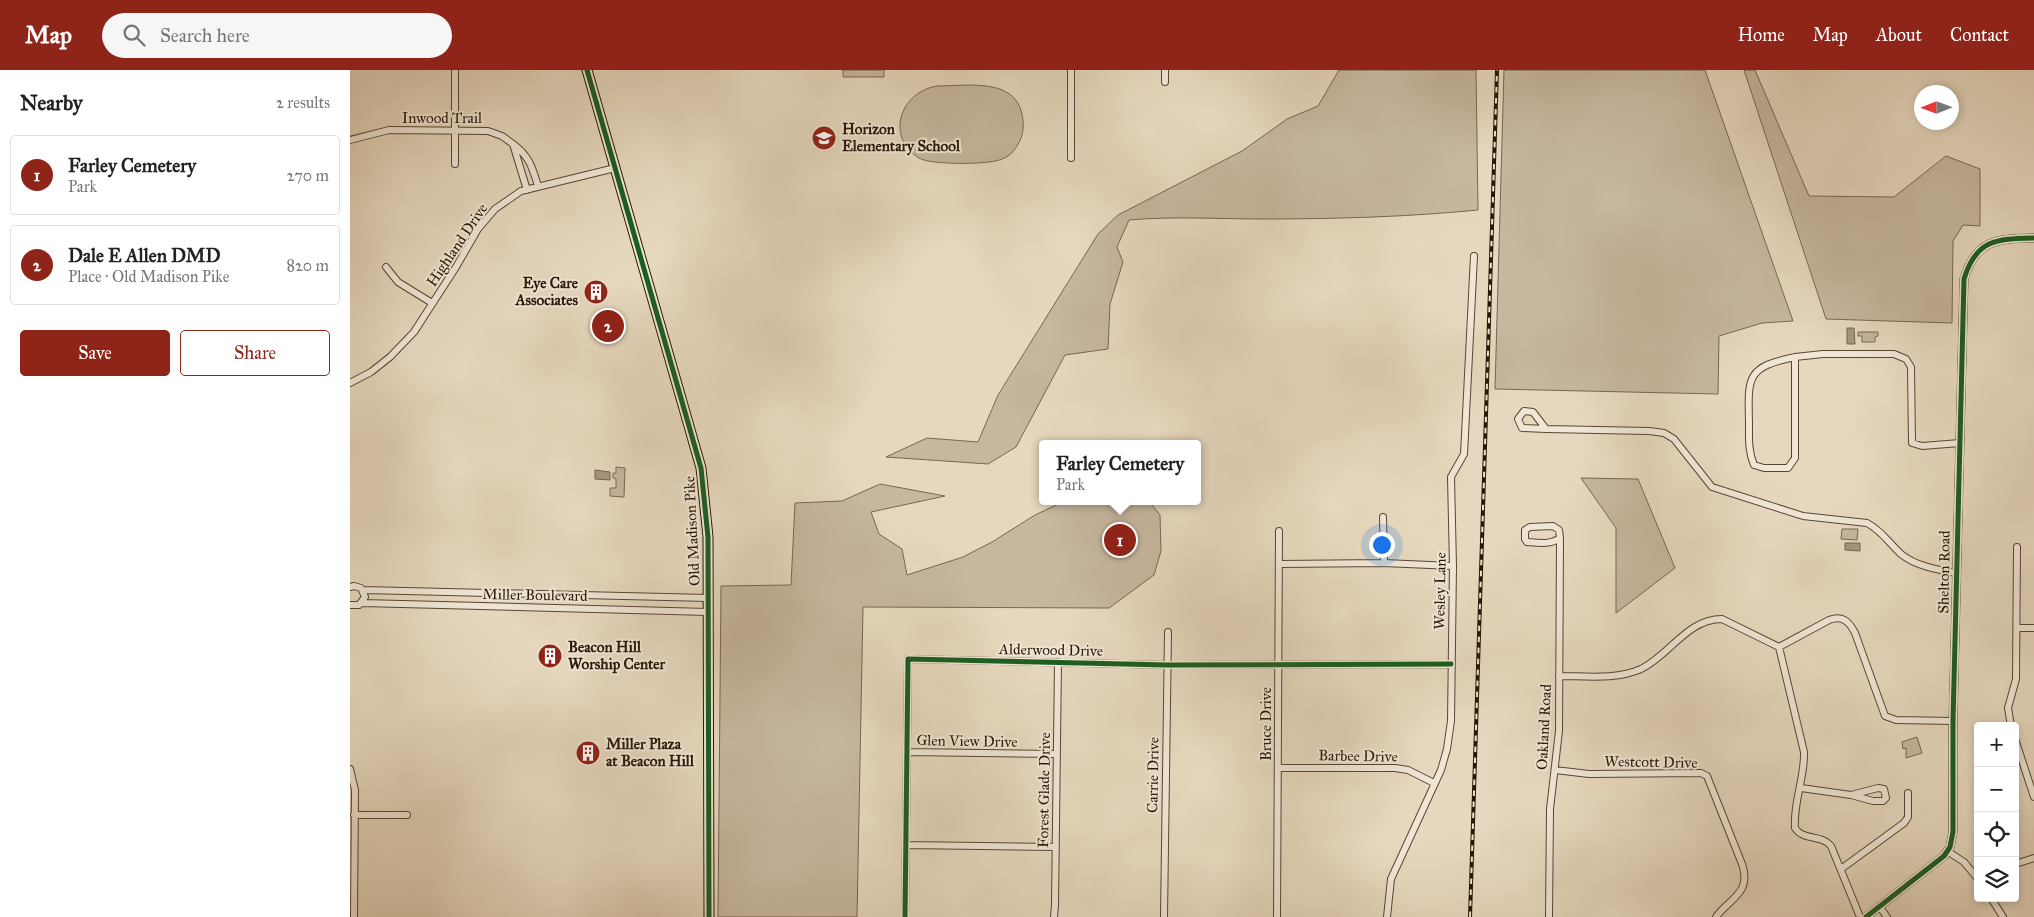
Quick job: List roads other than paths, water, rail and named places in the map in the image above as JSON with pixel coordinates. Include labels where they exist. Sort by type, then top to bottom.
[{"type":"main road","name":"Old Madison Pike","points":[[587,70],[701,468],[707,529],[709,917]]},
{"type":"street","points":[[454,164],[456,131],[455,70]]},
{"type":"street","points":[[1071,70],[1071,158]]},
{"type":"street","points":[[1165,70],[1165,82]]},
{"type":"street","name":"Inwood Trail","points":[[350,140],[389,130],[495,132],[524,152],[531,163],[538,186]]},
{"type":"street","points":[[513,144],[526,190]]},
{"type":"street","name":"Highland Drive","points":[[350,383],[371,372],[390,358],[414,332],[456,268],[478,230],[495,209],[506,200],[538,186],[615,168]]},
{"type":"street","name":"Shelton Road","points":[[1947,851],[1953,832],[1953,721],[1964,279],[1969,263],[1978,250],[1990,243],[2003,239],[2034,238]]},
{"type":"street","name":"Wesley Lane","points":[[1387,917],[1391,879],[1434,783],[1447,749],[1451,721],[1454,566],[1451,477],[1464,454],[1474,256]]},
{"type":"street","points":[[386,267],[398,282],[432,303]]},
{"type":"street","points":[[1795,357],[1795,458],[1788,468],[1764,468],[1754,465],[1749,455],[1748,389],[1754,375],[1760,368],[1772,361],[1795,357],[1822,354],[1894,354],[1906,358],[1911,367],[1912,443],[1922,446],[1960,443]]},
{"type":"street","points":[[1546,430],[1649,430],[1664,433],[1674,439],[1712,486],[1803,516],[1867,523],[1876,527],[1903,555],[1914,562],[1956,573]]},
{"type":"street","points":[[1383,517],[1384,563]]},
{"type":"street","points":[[1552,526],[1559,530],[1560,538],[1550,543],[1527,542],[1524,535],[1525,530],[1530,527],[1552,526]]},
{"type":"street","name":"Bruce Drive","points":[[1277,917],[1279,531]]},
{"type":"street","name":"Oakland Road","points":[[1549,917],[1550,809],[1559,731],[1560,538]]},
{"type":"street","points":[[2010,722],[2008,708],[2016,678],[2017,547]]},
{"type":"street","points":[[1279,564],[1384,563],[1454,566]]},
{"type":"street","name":"Miller Boulevard","points":[[350,587],[358,586],[363,590],[708,598]]},
{"type":"street","points":[[362,604],[365,597],[363,590]]},
{"type":"street","points":[[550,594],[550,608]]},
{"type":"street","points":[[630,610],[632,596]]},
{"type":"street","name":"Miller Boulevard","points":[[351,606],[362,604],[708,612]]},
{"type":"street","points":[[1779,647],[1829,620],[1835,618],[1844,619],[1852,626],[1856,633],[1885,716],[1896,720],[1953,721]]},
{"type":"street","points":[[1560,676],[1619,675],[1640,669],[1657,659],[1690,629],[1712,619],[1722,619],[1779,647]]},
{"type":"street","points":[[2017,628],[2034,628]]},
{"type":"street","name":"Carrie Drive","points":[[1164,917],[1168,632]]},
{"type":"street","points":[[1779,647],[1802,743],[1804,762],[1801,788],[1796,807],[1795,828],[1801,835],[1827,842],[1834,852],[1860,917]]},
{"type":"street","name":"Alderwood Drive","points":[[905,917],[908,660],[1167,665],[1451,664]]},
{"type":"street","name":"Forest Glade Drive","points":[[1054,917],[1058,662]]},
{"type":"street","points":[[2019,751],[2034,798]]},
{"type":"street","name":"Glen View Drive","points":[[907,752],[1057,754]]},
{"type":"street","name":"Barbee Drive","points":[[1278,768],[1395,768],[1408,770],[1434,783]]},
{"type":"street","points":[[350,769],[354,790],[352,901],[354,917]]},
{"type":"street","name":"Westcott Drive","points":[[1555,770],[1589,774],[1701,773],[1707,776],[1742,864],[1745,877],[1742,890],[1716,917]]},
{"type":"street","points":[[1801,788],[1851,795],[1873,801],[1883,801],[1886,798],[1884,789],[1878,788],[1851,795]]},
{"type":"street","points":[[1841,869],[1904,823],[1908,817],[1908,793]]},
{"type":"street","points":[[354,816],[407,815]]},
{"type":"street","points":[[906,844],[1056,848]]},
{"type":"street","points":[[1866,917],[1930,868],[1947,851],[1964,862],[1974,874]]},
{"type":"street","points":[[2019,863],[2034,858]]},
{"type":"street","points":[[1994,902],[2003,917]]},
{"type":"street","points":[[1880,906],[1887,917]]},
{"type":"railway","points":[[1470,917],[1497,70]]},
{"type":"place","name":"Horizon Elementary School","points":[[824,138]]},
{"type":"place","name":"Eye Care Associates","points":[[596,292]]},
{"type":"place","name":"Dale E Allen DMD","points":[[608,326]]},
{"type":"place","name":"Farley Cemetery","points":[[1120,540]]},
{"type":"place","name":"Beacon Hill Worship Center","points":[[550,656]]},
{"type":"place","name":"Miller Plaza at Beacon Hill","points":[[588,753]]}]
